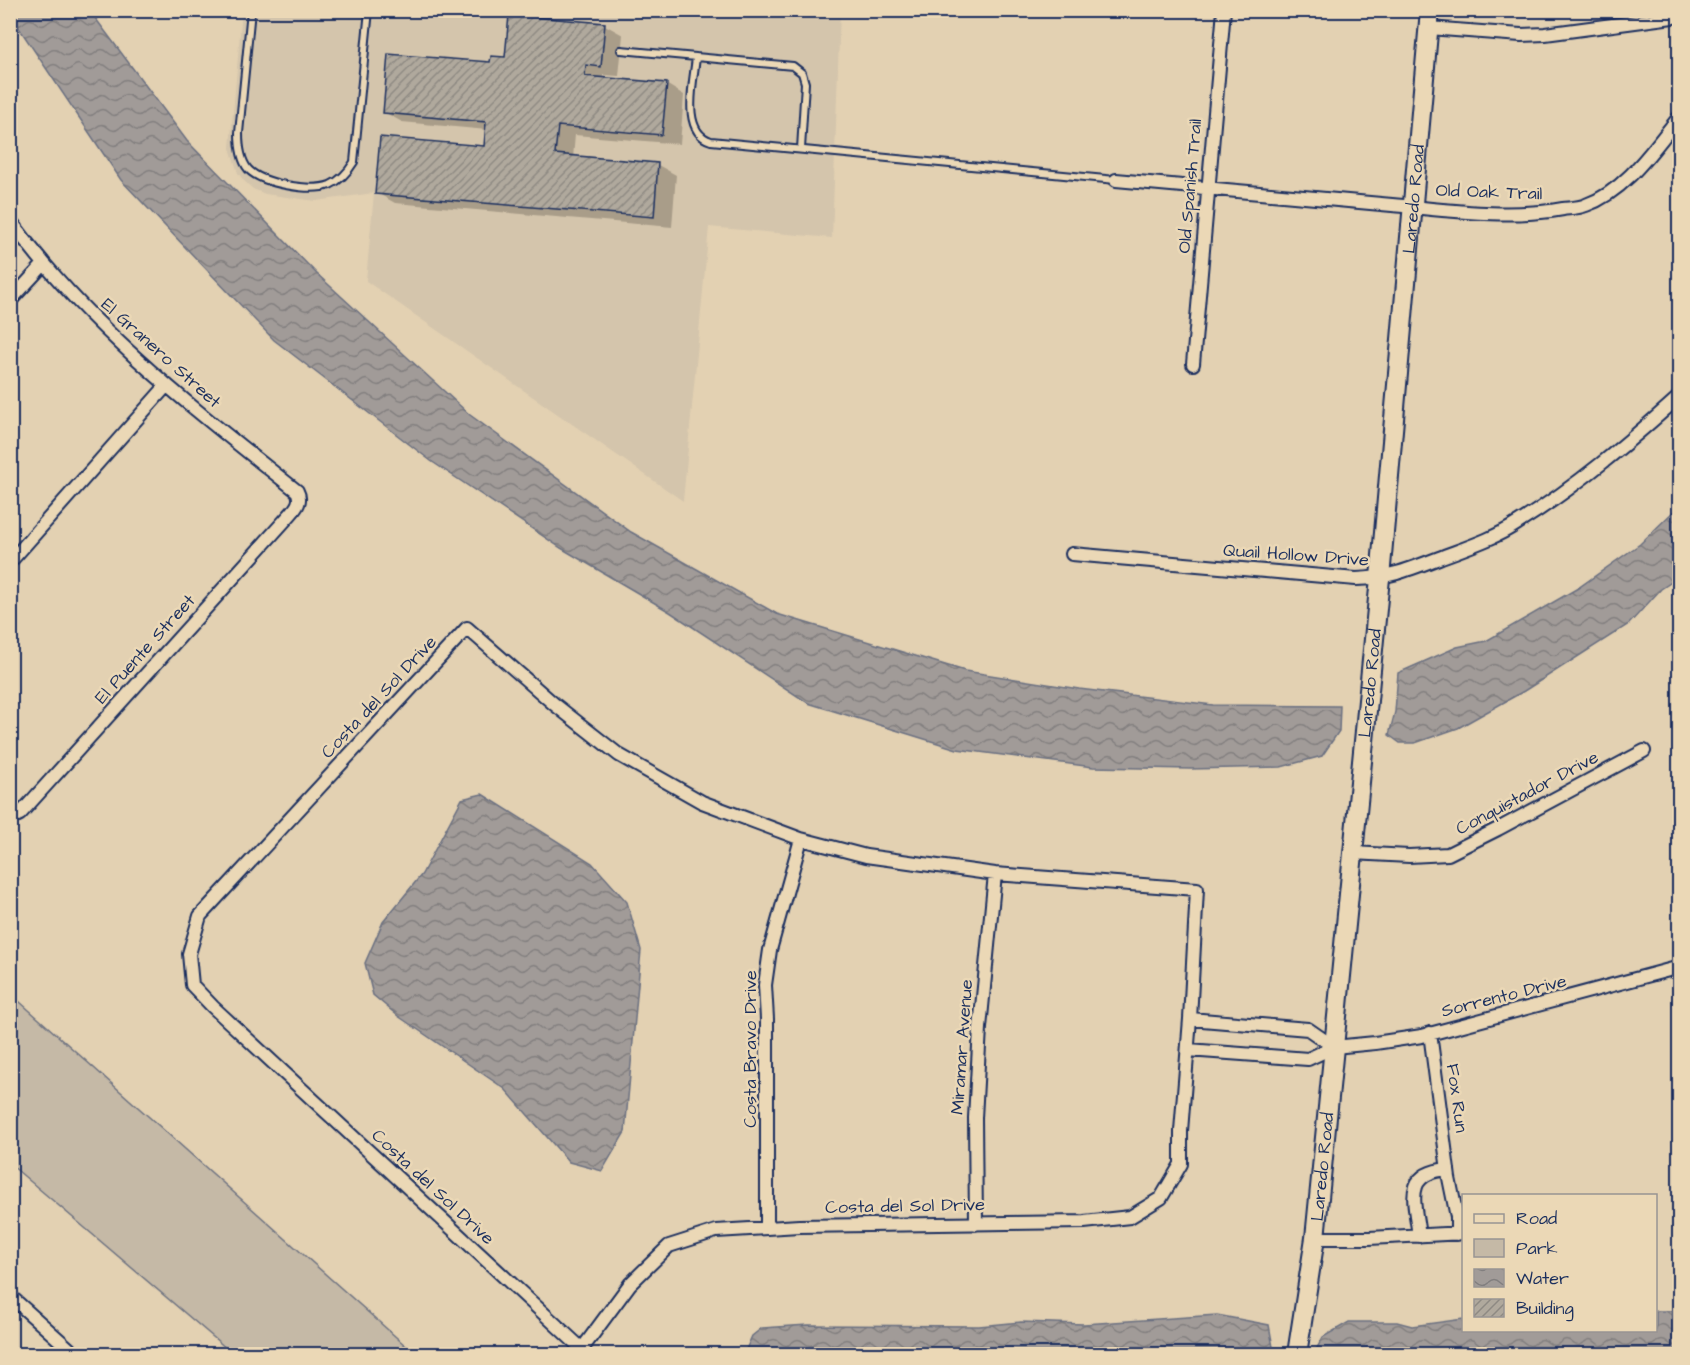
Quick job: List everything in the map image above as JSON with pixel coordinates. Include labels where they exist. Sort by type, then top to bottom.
[{"type":"street","name":"Old Spanish Trail","points":[[1193,364],[1224,10]]},
{"type":"street","points":[[1429,19],[1521,35],[1545,34],[1680,16]]},
{"type":"street","name":"Laredo Road","points":[[1297,1354],[1315,1238],[1334,1047],[1380,578],[1429,19]]},
{"type":"street","name":"Old Oak Trail","points":[[1116,180],[1413,207],[1502,213],[1545,213],[1584,206],[1602,198],[1618,186],[1646,157],[1680,116]]},
{"type":"street","name":"El Granero Street","points":[[10,220],[44,264],[85,309],[167,385],[297,491],[299,498]]},
{"type":"street","points":[[10,301],[44,264]]},
{"type":"street","points":[[10,562],[167,385]]},
{"type":"street","name":"Quail Hollow Drive","points":[[1072,554],[1356,579],[1380,578],[1396,574],[1480,542],[1517,524],[1590,472],[1680,396]]},
{"type":"street","name":"El Puente Street","points":[[10,819],[20,814],[273,534],[299,504],[299,498]]},
{"type":"street","name":"Costa del Sol Drive","points":[[467,628],[554,704],[619,755],[702,802],[801,839],[866,856],[995,874],[1197,889],[1181,1131],[1181,1164],[1161,1198],[1130,1217],[1084,1222],[716,1231],[669,1246],[630,1284],[582,1349],[213,1008],[192,985],[189,954],[200,916],[467,628]]},
{"type":"street","name":"Conquistador Drive","points":[[1352,853],[1431,856],[1455,851],[1644,751]]},
{"type":"street","name":"Costa Bravo Drive","points":[[767,1228],[765,985],[770,950],[801,839]]},
{"type":"street","name":"Miramar Avenue","points":[[976,1224],[975,1107],[995,874]]},
{"type":"street","name":"Sorrento Drive","points":[[1188,1050],[1308,1059],[1334,1047],[1376,1043],[1430,1033],[1680,967]]},
{"type":"street","points":[[1190,1019],[1308,1029],[1334,1047]]},
{"type":"street","name":"Fox Run","points":[[1430,1033],[1448,1168],[1460,1234]]},
{"type":"street","points":[[1419,1236],[1415,1187],[1425,1174],[1448,1168]]},
{"type":"street","points":[[1315,1238],[1460,1234]]},
{"type":"street","points":[[10,1296],[75,1354]]},
{"type":"lane","points":[[251,10],[239,133],[239,146],[243,160],[249,169],[265,180],[311,188],[331,184],[348,171],[354,162],[369,10]]},
{"type":"lane","points":[[621,50],[786,64],[798,69],[805,83],[801,149]]},
{"type":"lane","points":[[696,57],[691,115],[694,127],[701,136],[711,141],[1116,180]]},
{"type":"shaded area","points":[[242,11],[840,11],[832,238],[709,227],[683,501],[366,281],[374,193],[316,201],[265,194],[253,189],[244,181],[238,173],[230,148]]},
{"type":"green space","points":[[11,994],[415,1354],[233,1354],[11,1165]]},
{"type":"water","points":[[10,11],[90,11],[187,141],[317,274],[470,415],[631,532],[777,614],[965,671],[1079,689],[1213,705],[1340,706],[1339,731],[1322,756],[1281,767],[1190,769],[1093,767],[957,749],[808,703],[670,612],[561,548],[431,461],[274,340],[121,180],[11,16]]},
{"type":"water","points":[[1679,506],[1679,577],[1661,589],[1629,624],[1524,691],[1458,728],[1415,743],[1400,743],[1389,735],[1395,712],[1398,673],[1457,647],[1486,641],[1578,588],[1640,544]]},
{"type":"water","points":[[482,794],[592,863],[627,902],[641,950],[625,1132],[602,1171],[569,1162],[505,1089],[398,1016],[373,995],[365,963],[383,922],[422,874],[462,799]]},
{"type":"water","points":[[1657,1311],[1679,1311],[1679,1354],[1319,1354],[1317,1348],[1323,1337],[1349,1322],[1397,1322],[1412,1326],[1462,1319],[1462,1332],[1657,1332]]},
{"type":"water","points":[[1217,1315],[1269,1325],[1273,1347],[1269,1354],[744,1354],[752,1336],[762,1328],[808,1325],[979,1326],[1021,1322],[1084,1324]]},
{"type":"building","points":[[509,15],[605,23],[601,67],[586,65],[585,76],[667,83],[662,135],[558,126],[555,154],[658,163],[654,217],[375,194],[380,137],[484,146],[486,122],[383,113],[388,54],[490,62],[491,56],[505,57]]}]
